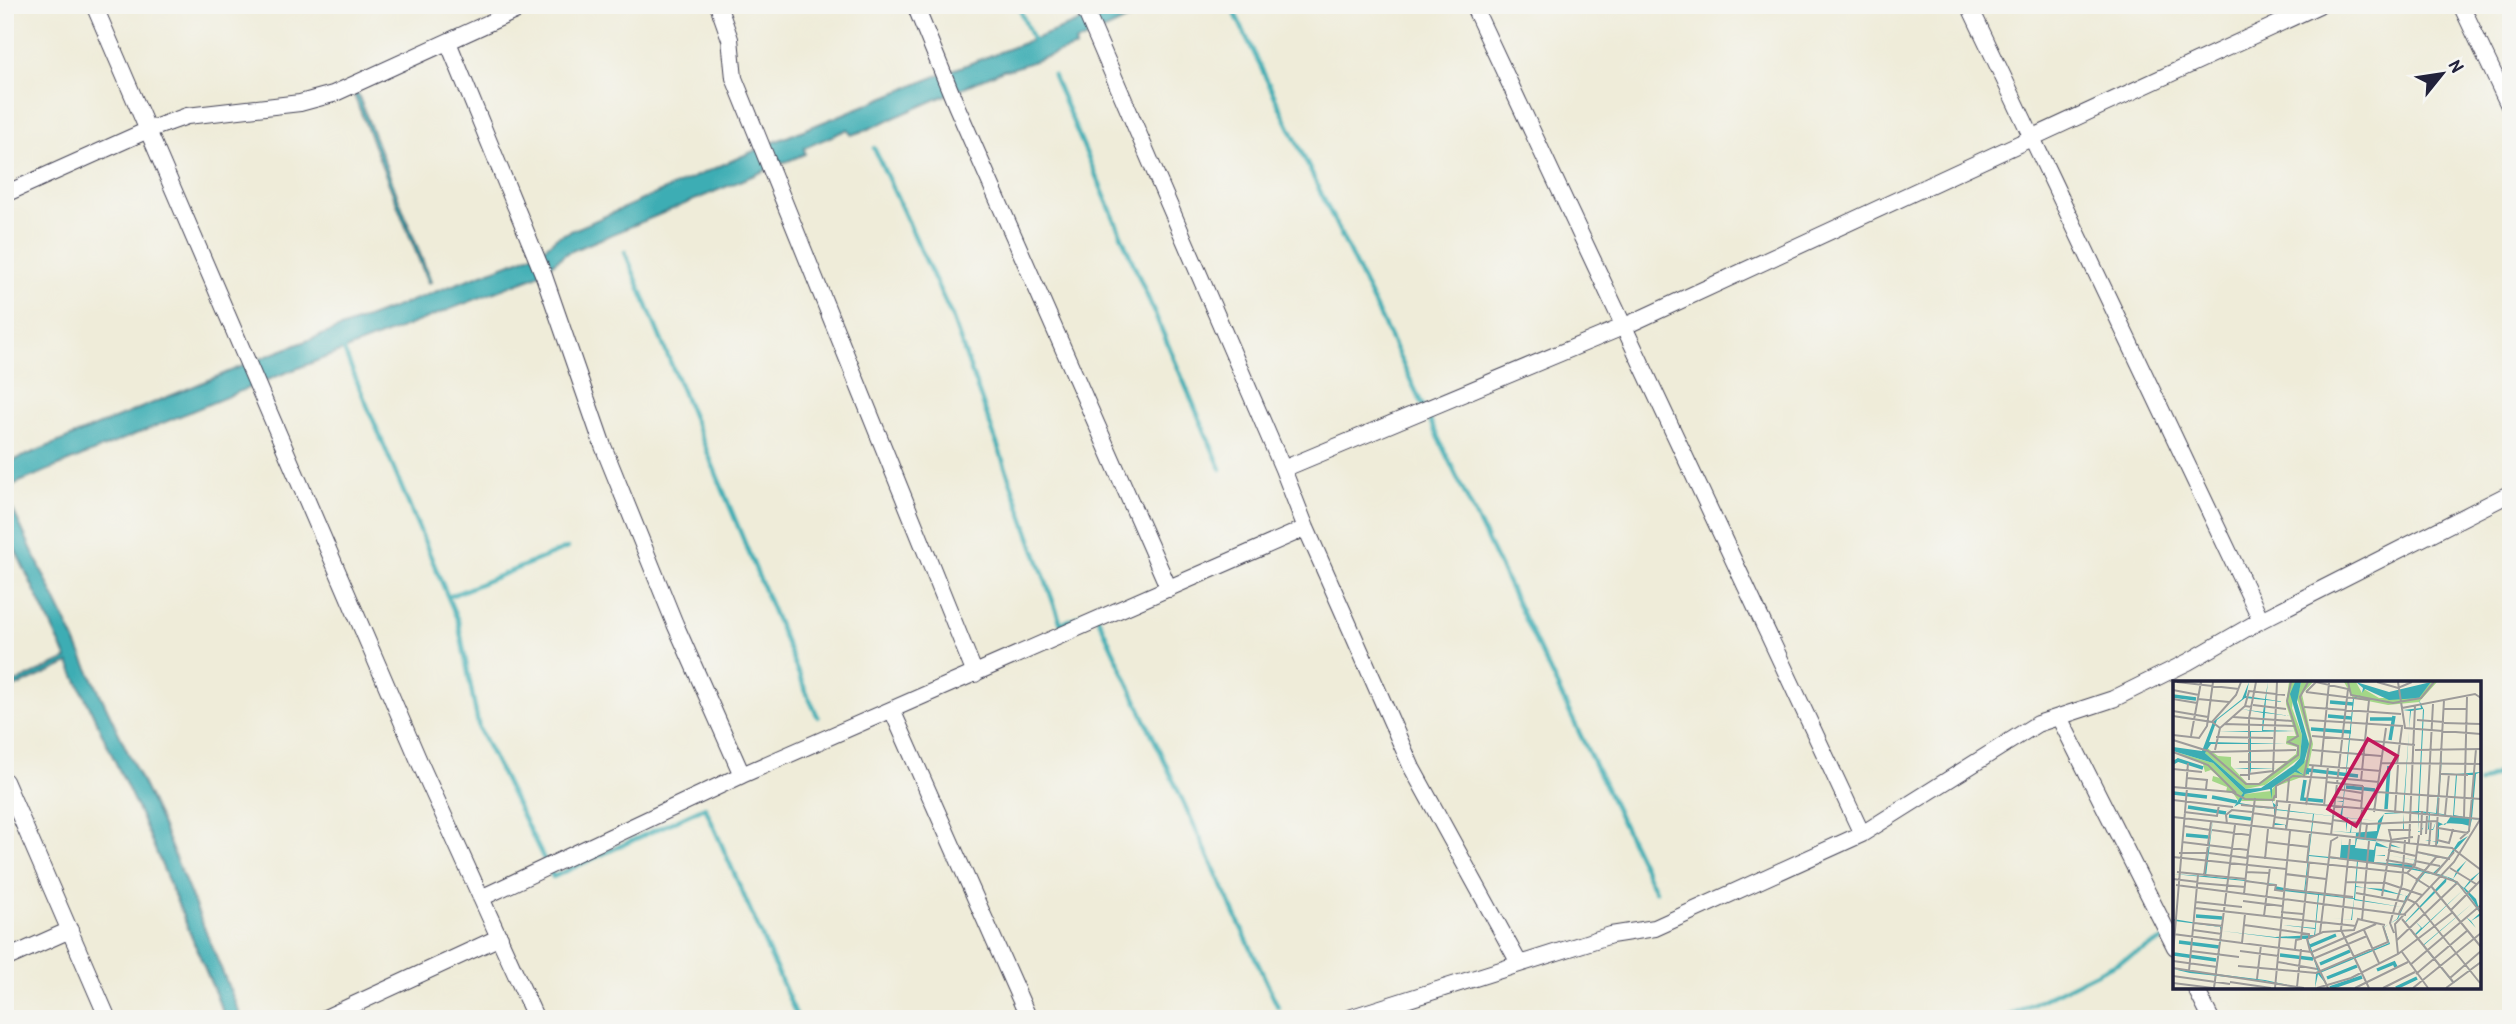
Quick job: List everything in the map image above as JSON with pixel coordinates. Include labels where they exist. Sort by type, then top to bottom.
[{"type":"street","points":[[94,5],[536,1019]]},
{"type":"street","points":[[5,194],[148,131],[187,117],[300,103],[333,94],[528,5]]},
{"type":"street","points":[[718,5],[730,39],[734,78],[975,674]]},
{"type":"street","points":[[915,5],[956,105],[1169,589]]},
{"type":"street","points":[[1473,5],[1862,834]]},
{"type":"street","points":[[1969,5],[2261,620]]},
{"type":"street","points":[[1283,469],[1625,327],[2319,5]]},
{"type":"street","points":[[2461,5],[2511,110]]},
{"type":"street","points":[[1085,9],[1306,528],[1412,768],[1519,964]]},
{"type":"street","points":[[448,42],[544,276],[603,446],[675,624],[742,775]]},
{"type":"street","points":[[1346,1019],[1611,935],[1654,928],[1862,834],[2037,724],[2113,699],[2188,662],[2261,620],[2511,495]]},
{"type":"street","points":[[481,898],[742,775],[1306,528]]},
{"type":"street","points":[[892,710],[1029,1019]]},
{"type":"street","points":[[2059,717],[2171,940]]},
{"type":"street","points":[[5,781],[108,1019]]},
{"type":"street","points":[[5,959],[70,930]]},
{"type":"street","points":[[323,1019],[500,937]]},
{"type":"street","points":[[2196,989],[2211,1019]]},
{"type":"water","points":[[1123,5],[1159,5],[1075,43],[1076,47],[1003,70],[866,130],[851,135],[848,129],[804,148],[805,154],[567,253],[536,276],[275,377],[5,488],[5,464],[267,356],[524,258],[542,250],[557,237],[779,140]]},
{"type":"water","points":[[358,94],[431,282],[428,283],[354,95]]},
{"type":"water","points":[[5,504],[9,512],[13,510],[158,816],[242,1019],[226,1019],[144,823],[69,663],[5,692],[5,687],[67,659],[5,528]]},
{"type":"waterway","points":[[1018,5],[1034,43]]},
{"type":"waterway","points":[[1231,5],[1655,891]]},
{"type":"waterway","points":[[1053,75],[1221,469]]},
{"type":"waterway","points":[[874,148],[952,317],[1061,624],[1094,609],[1278,1007]]},
{"type":"waterway","points":[[625,252],[818,717]]},
{"type":"waterway","points":[[342,346],[458,621],[479,729],[546,863]]},
{"type":"waterway","points":[[448,597],[567,548]]},
{"type":"waterway","points":[[2481,782],[2511,767]]},
{"type":"waterway","points":[[550,871],[553,877],[705,807],[798,1019]]},
{"type":"waterway","points":[[2002,1019],[2168,938]]}]
